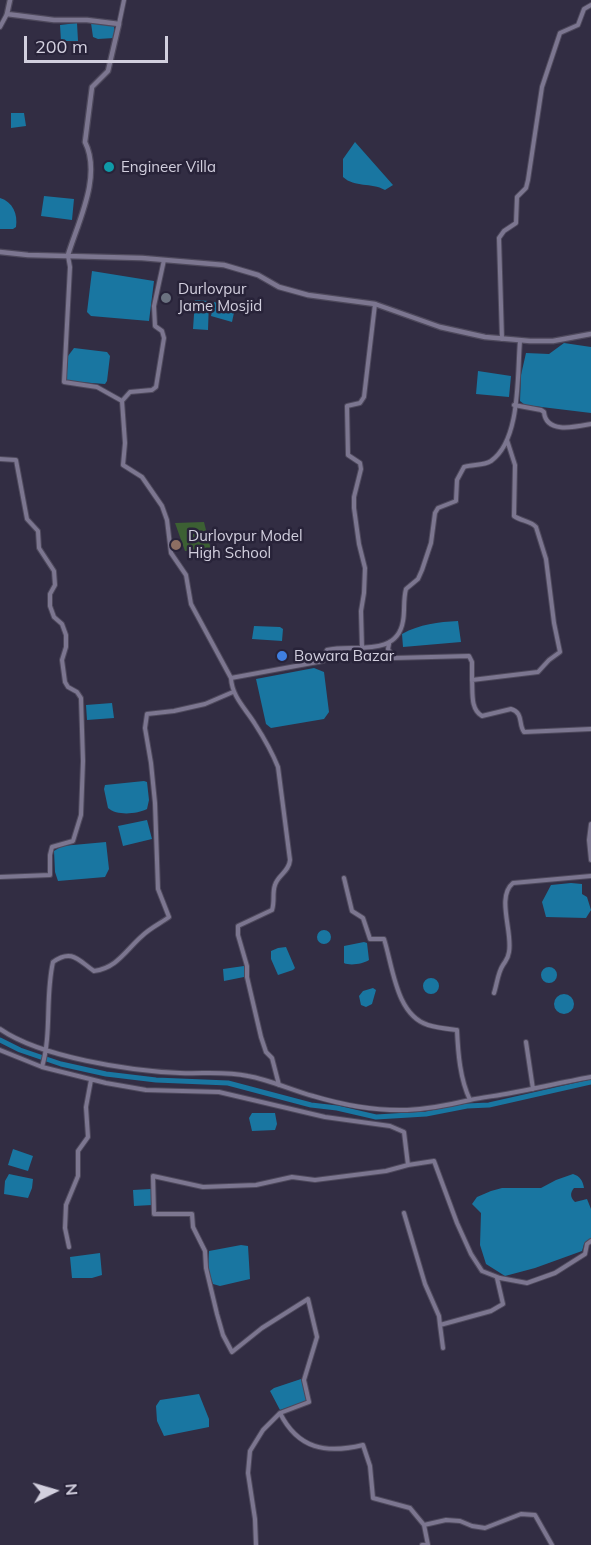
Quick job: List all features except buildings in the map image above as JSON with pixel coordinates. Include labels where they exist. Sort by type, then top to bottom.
[{"type":"street","points":[[0,27],[7,14],[10,0]]},
{"type":"street","points":[[122,401],[97,387],[66,383],[63,380],[70,267],[68,255],[89,186],[91,166],[89,150],[85,142],[93,87],[108,71],[124,0]]},
{"type":"street","points":[[502,339],[499,238],[516,223],[517,197],[526,188],[528,180],[542,87],[560,33],[578,25],[584,9],[591,5]]},
{"type":"street","points":[[7,14],[119,24]]},
{"type":"street","points":[[0,252],[224,265],[258,275],[279,287],[308,295],[375,304],[440,327],[485,338],[520,341],[553,340],[591,334]]},
{"type":"street","points":[[164,260],[153,314],[155,326],[162,331],[164,338],[156,387],[152,390],[130,392],[122,401],[125,443],[123,465],[142,477],[162,506],[167,520],[171,554],[183,568],[191,604],[231,678],[233,692],[272,753],[278,767],[290,866],[276,881],[272,910],[238,926],[238,930],[261,1037],[266,1052],[272,1058],[279,1085]]},
{"type":"street","points":[[362,648],[361,611],[365,568],[359,544],[354,497],[362,469],[360,463],[348,455],[347,410],[350,404],[360,403],[364,397],[375,304]]},
{"type":"street","points":[[231,678],[304,663],[321,662],[327,650],[385,645],[397,636],[402,627],[407,586],[418,579],[428,556],[435,513],[438,508],[456,501],[457,480],[464,467],[492,460],[499,454],[513,427],[520,341]]},
{"type":"street","points":[[514,405],[541,410],[544,412],[545,420],[555,426],[571,427],[591,424]]},
{"type":"street","points":[[472,680],[538,672],[560,652],[546,559],[536,527],[514,516],[515,465],[507,440]]},
{"type":"street","points":[[0,459],[16,460],[27,519],[38,531],[39,548],[54,571],[55,585],[50,594],[50,606],[54,618],[62,624],[66,635],[66,647],[62,660],[65,682],[81,698],[83,753],[79,824],[73,841],[52,847],[50,875],[0,877]]},
{"type":"street","points":[[389,643],[388,649],[394,658],[469,656],[472,662],[475,711],[482,716],[515,711],[519,715],[522,731],[528,733],[591,729]]},
{"type":"street","points":[[42,1067],[47,1051],[48,1009],[53,962],[66,956],[75,956],[94,971],[104,970],[114,964],[142,935],[169,917],[158,889],[155,803],[145,728],[147,714],[205,704],[233,692]]},
{"type":"street","points":[[591,824],[589,840],[591,860]]},
{"type":"street","points":[[494,993],[502,966],[508,959],[510,950],[504,896],[507,888],[513,883],[579,875],[591,876]]},
{"type":"street","points":[[344,878],[352,911],[363,918],[370,939],[384,939],[398,992],[406,1009],[426,1025],[457,1030],[459,1056],[470,1100]]},
{"type":"street","points":[[0,1029],[24,1043],[47,1051],[136,1069],[247,1075],[314,1096],[387,1110],[451,1106],[470,1100],[591,1077]]},
{"type":"street","points":[[526,1042],[533,1089]]},
{"type":"street","points":[[0,1050],[42,1067],[91,1080],[146,1090],[219,1092],[325,1117],[390,1126],[404,1132],[408,1165]]},
{"type":"street","points":[[69,1247],[64,1214],[78,1176],[78,1151],[88,1137],[86,1107],[91,1080]]},
{"type":"street","points":[[256,1545],[255,1519],[248,1473],[250,1451],[263,1430],[280,1413],[309,1402],[304,1380],[318,1337],[308,1299],[262,1328],[232,1352],[217,1314],[206,1268],[206,1251],[193,1227],[192,1214],[154,1214],[153,1176],[203,1186],[256,1185],[292,1177],[315,1180],[386,1171],[434,1161],[457,1223],[476,1263],[482,1270],[497,1277],[527,1283],[555,1273],[585,1254],[587,1244],[591,1241]]},
{"type":"street","points":[[404,1213],[425,1284],[439,1316],[443,1348]]},
{"type":"street","points":[[440,1325],[491,1311],[503,1304],[497,1277]]},
{"type":"street","points":[[280,1413],[288,1428],[306,1442],[330,1449],[346,1449],[363,1445],[370,1466],[373,1498],[411,1508],[424,1525],[427,1545],[422,1545]]},
{"type":"street","points":[[424,1525],[446,1520],[460,1521],[485,1528],[521,1514],[535,1515],[552,1545]]},
{"type":"green space","points":[[204,522],[211,550],[185,551],[175,523]]},
{"type":"water","points":[[77,23],[78,41],[61,41],[60,25]]},
{"type":"water","points":[[91,23],[114,25],[114,38],[93,37]]},
{"type":"water","points":[[11,113],[24,113],[26,126],[11,128]]},
{"type":"water","points":[[355,142],[393,185],[385,190],[353,183],[343,177],[343,159]]},
{"type":"water","points":[[44,196],[74,199],[72,220],[41,216]]},
{"type":"water","points":[[0,198],[14,209],[16,227],[13,229],[0,229]]},
{"type":"water","points":[[92,271],[154,281],[149,321],[91,316],[87,312]]},
{"type":"water","points":[[195,300],[209,301],[208,330],[193,329]]},
{"type":"water","points":[[214,302],[235,308],[232,322],[211,316]]},
{"type":"water","points":[[564,343],[591,347],[591,413],[525,405],[520,401],[521,375],[526,353],[549,354]]},
{"type":"water","points":[[74,348],[107,352],[110,356],[105,384],[66,381],[68,356]]},
{"type":"water","points":[[478,371],[511,376],[509,397],[476,394]]},
{"type":"water","points":[[458,621],[461,642],[403,647],[402,634],[429,624]]},
{"type":"water","points":[[254,626],[280,627],[283,629],[282,641],[252,639]]},
{"type":"water","points":[[314,668],[324,672],[329,712],[324,719],[271,728],[266,724],[256,679]]},
{"type":"water","points":[[112,703],[114,718],[87,720],[86,705]]},
{"type":"water","points":[[147,782],[149,800],[147,809],[127,813],[112,811],[108,808],[105,785]]},
{"type":"water","points":[[147,820],[152,839],[123,846],[118,826]]},
{"type":"water","points":[[106,842],[109,869],[105,877],[58,881],[54,851],[62,846]]},
{"type":"water","points":[[582,884],[582,894],[587,897],[591,910],[586,918],[546,917],[542,902],[551,885]]},
{"type":"water","points":[[324,930],[329,932],[331,937],[329,942],[324,944],[319,942],[317,937],[319,932]]},
{"type":"water","points":[[367,943],[369,960],[356,964],[344,963],[344,946]]},
{"type":"water","points":[[286,947],[295,968],[278,975],[271,959],[271,951]]},
{"type":"water","points":[[244,966],[244,977],[224,981],[223,969]]},
{"type":"water","points":[[549,967],[557,975],[549,983],[541,975]]},
{"type":"water","points":[[431,978],[437,980],[439,986],[437,992],[431,994],[425,992],[423,986],[425,980]]},
{"type":"water","points":[[373,988],[376,990],[372,1004],[366,1007],[361,1005],[359,996],[363,991]]},
{"type":"water","points":[[564,994],[571,997],[574,1004],[571,1011],[564,1014],[557,1011],[554,1004],[557,997]]},
{"type":"water","points":[[252,1113],[275,1113],[277,1124],[275,1130],[252,1131],[249,1118]]},
{"type":"water","points":[[13,1149],[33,1156],[28,1171],[8,1165]]},
{"type":"water","points":[[9,1174],[33,1179],[28,1198],[4,1194],[5,1181]]},
{"type":"water","points":[[573,1174],[581,1179],[584,1188],[574,1188],[571,1193],[572,1198],[575,1202],[587,1199],[591,1209],[591,1238],[584,1244],[582,1251],[505,1276],[486,1264],[480,1245],[481,1213],[472,1204],[477,1197],[502,1188],[541,1188]]},
{"type":"water","points":[[151,1189],[152,1205],[134,1206],[133,1190]]},
{"type":"water","points":[[241,1245],[248,1246],[250,1279],[220,1286],[213,1284],[208,1270],[209,1251]]},
{"type":"water","points":[[100,1253],[102,1275],[92,1278],[72,1278],[70,1257]]},
{"type":"water","points":[[301,1379],[308,1401],[280,1410],[270,1391]]},
{"type":"water","points":[[199,1394],[209,1419],[209,1427],[164,1436],[157,1421],[156,1406],[160,1400]]},
{"type":"waterway","points":[[0,1040],[20,1050],[61,1064],[106,1074],[156,1080],[228,1083],[311,1105],[376,1117],[426,1114],[467,1106],[489,1105],[591,1082]]},
{"type":"place","name":"Engineer Villa","points":[[109,167]]},
{"type":"place","name":"Durlovpur Jame Mosjid","points":[[166,298]]},
{"type":"place","name":"Durlovpur Model High School","points":[[176,545]]},
{"type":"place","name":"Bowara Bazar","points":[[282,656]]}]
